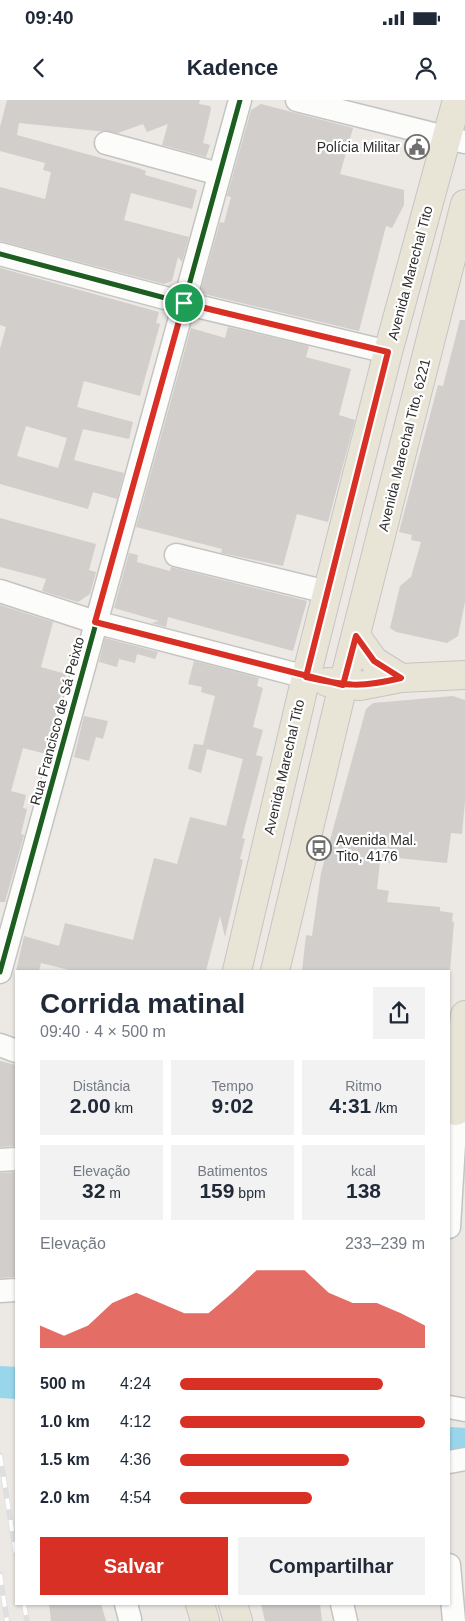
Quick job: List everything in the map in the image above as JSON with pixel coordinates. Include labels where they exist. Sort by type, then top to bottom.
[{"type":"main road","name":"Avenida Marechal Tito","points":[[237,970],[306,677],[388,352],[456,140],[457,100]]},
{"type":"main road","name":"Avenida Marechal Tito, 6221","points":[[343,685],[465,208]]},
{"type":"main road","points":[[356,636],[374,661],[401,678]]},
{"type":"main road","points":[[306,677],[343,685],[360,686],[401,678],[465,675]]},
{"type":"main road","points":[[275,970],[343,685]]},
{"type":"main road","points":[[456,1112],[465,1015]]},
{"type":"main road","points":[[200,1605],[205,1621]]},
{"type":"main road","points":[[233,1605],[238,1621]]},
{"type":"street","name":"Rua Francisco de Sá Peixto","points":[[0,972],[240,100]]},
{"type":"street","points":[[297,100],[456,140]]},
{"type":"street","points":[[106,143],[219,174]]},
{"type":"street","points":[[0,254],[184,303],[388,352]]},
{"type":"street","points":[[176,555],[327,592]]},
{"type":"street","points":[[0,591],[95,622],[306,677]]},
{"type":"street","points":[[0,1045],[15,1051]]},
{"type":"street","points":[[450,1202],[456,1112]]},
{"type":"street","points":[[0,1160],[15,1159]]},
{"type":"street","points":[[450,1217],[465,1218]]},
{"type":"street","points":[[0,1291],[15,1290]]},
{"type":"street","points":[[450,1407],[465,1410]]},
{"type":"street","points":[[450,1462],[465,1459]]},
{"type":"street","points":[[450,1576],[454,1621]]},
{"type":"street","points":[[342,1605],[346,1621]]},
{"type":"building","points":[[7,100],[200,100],[199,104],[210,106],[211,109],[203,143],[210,145],[206,157],[162,145],[168,124],[147,132],[143,124],[118,133],[19,123],[17,135],[138,168],[146,171],[145,175],[197,190],[192,209],[131,193],[124,220],[189,237],[182,262],[178,257],[172,281],[164,284],[0,241],[0,187],[45,199],[51,172],[43,170],[45,163],[0,151],[0,127]]},
{"type":"building","points":[[261,104],[353,128],[340,174],[404,190],[404,205],[392,228],[386,226],[359,331],[200,293],[220,222],[224,223],[231,197],[227,196],[251,110]]},
{"type":"building","points":[[0,268],[159,312],[156,323],[160,324],[140,396],[84,381],[77,407],[133,422],[129,439],[83,429],[74,460],[124,473],[117,499],[93,492],[88,509],[0,484],[0,349],[6,327],[0,325]],"holes":[[[26,426],[67,438],[58,468],[17,456]]]},
{"type":"building","points":[[460,320],[465,320],[465,602],[458,636],[447,643],[396,632],[390,628],[400,586],[411,577],[421,542],[411,540],[412,535],[399,532],[438,385],[443,386]]},
{"type":"building","points":[[228,327],[309,346],[306,357],[351,369],[339,415],[355,420],[328,522],[297,514],[283,566],[221,553],[222,549],[136,527],[191,328],[225,338]]},
{"type":"building","points":[[0,518],[96,544],[89,570],[96,572],[90,594],[78,602],[42,591],[46,579],[0,567]]},
{"type":"building","points":[[129,553],[138,555],[137,562],[170,571],[171,567],[307,601],[293,651],[168,617],[166,627],[151,623],[159,621],[114,608]]},
{"type":"building","points":[[0,605],[53,622],[41,667],[66,674],[46,754],[23,748],[11,791],[26,795],[23,808],[27,809],[21,834],[24,835],[5,902],[0,902]]},
{"type":"building","points":[[105,638],[158,652],[155,659],[137,654],[135,663],[119,659],[117,667],[99,662]]},
{"type":"building","points":[[194,661],[259,678],[257,686],[263,688],[253,727],[263,730],[256,755],[263,757],[242,838],[245,839],[240,859],[243,860],[225,937],[220,916],[206,970],[69,970],[41,963],[39,970],[16,970],[24,936],[59,946],[65,923],[133,940],[154,858],[177,864],[190,817],[226,826],[243,759],[207,749],[201,773],[188,769],[194,744],[203,745],[215,696],[201,692],[202,687],[188,684]]},
{"type":"building","points":[[453,696],[465,700],[465,801],[462,834],[451,833],[447,863],[397,858],[396,863],[380,862],[377,889],[389,891],[387,902],[440,907],[440,911],[453,913],[450,971],[302,970],[306,935],[312,936],[321,873],[366,709],[373,703]]},
{"type":"building","points":[[84,716],[108,721],[103,739],[96,737],[89,761],[74,757]]},
{"type":"building","points":[[0,1061],[15,1065],[15,1146],[0,1147]]},
{"type":"building","points":[[15,1172],[15,1277],[0,1278],[0,1173]]},
{"type":"building","points":[[49,1605],[101,1605],[106,1621],[51,1621]]},
{"type":"building","points":[[261,1605],[320,1605],[322,1621],[265,1621]]},
{"type":"waterway","points":[[0,1382],[15,1383]]},
{"type":"waterway","points":[[450,1443],[465,1444]]},
{"type":"railway","points":[[0,1455],[15,1549]]},
{"type":"railway","points":[[0,1574],[7,1621]]},
{"type":"railway","points":[[24,1605],[27,1621]]},
{"type":"cycle path","points":[[0,972],[240,100]]},
{"type":"cycle path","points":[[0,254],[184,303],[388,352]]},
{"type":"place","name":"Polícia Militar","points":[[417,147]]},
{"type":"place","name":"Avenida Mal. Tito, 4176","points":[[319,848]]},
{"type":"route","points":[[184,303],[95,622],[306,677],[343,685],[356,636],[374,661],[401,678],[360,686],[343,685],[306,677],[388,352],[184,303]]}]
